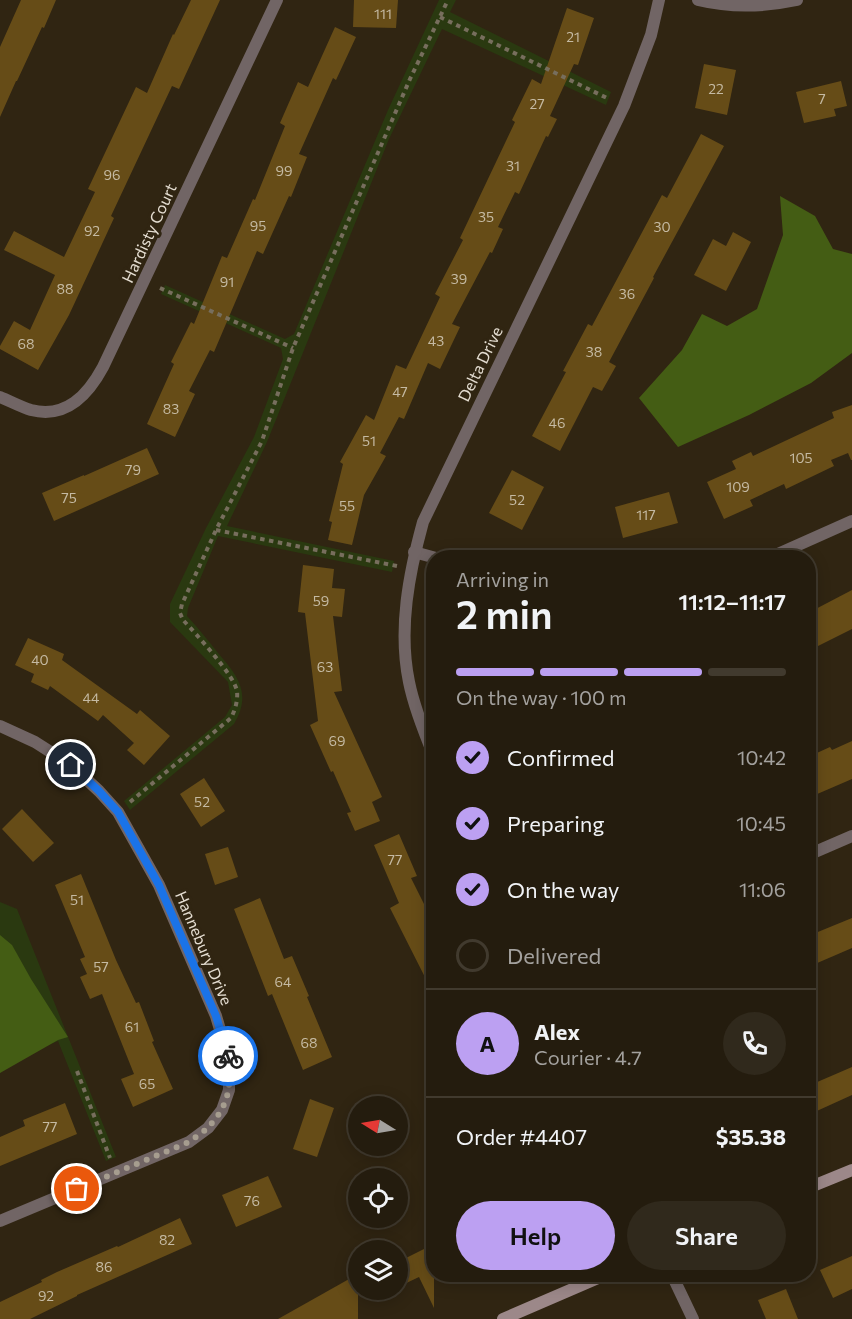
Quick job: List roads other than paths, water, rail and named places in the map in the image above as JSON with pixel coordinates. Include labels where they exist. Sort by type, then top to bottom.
[{"type":"street","name":"Hardisty Court","points":[[0,397],[33,410],[45,411],[65,408],[82,398],[90,389],[145,281],[277,0]]},
{"type":"street","name":"Delta Drive","points":[[426,735],[416,709],[407,670],[405,649],[408,593],[414,552],[423,522],[624,106],[651,35],[659,0]]},
{"type":"street","points":[[698,0],[742,6],[797,0]]},
{"type":"street","points":[[787,550],[852,521]]},
{"type":"street","points":[[414,552],[426,555]]},
{"type":"street","name":"Hannebury Drive","points":[[0,726],[35,742],[71,765],[118,812],[159,885],[216,1016],[229,1060],[229,1090],[222,1110],[208,1128],[189,1142],[0,1221]]},
{"type":"street","points":[[816,852],[852,836]]},
{"type":"street","points":[[816,1185],[852,1170]]},
{"type":"street","points":[[503,1319],[589,1282]]},
{"type":"street","points":[[675,1282],[693,1319]]}]
